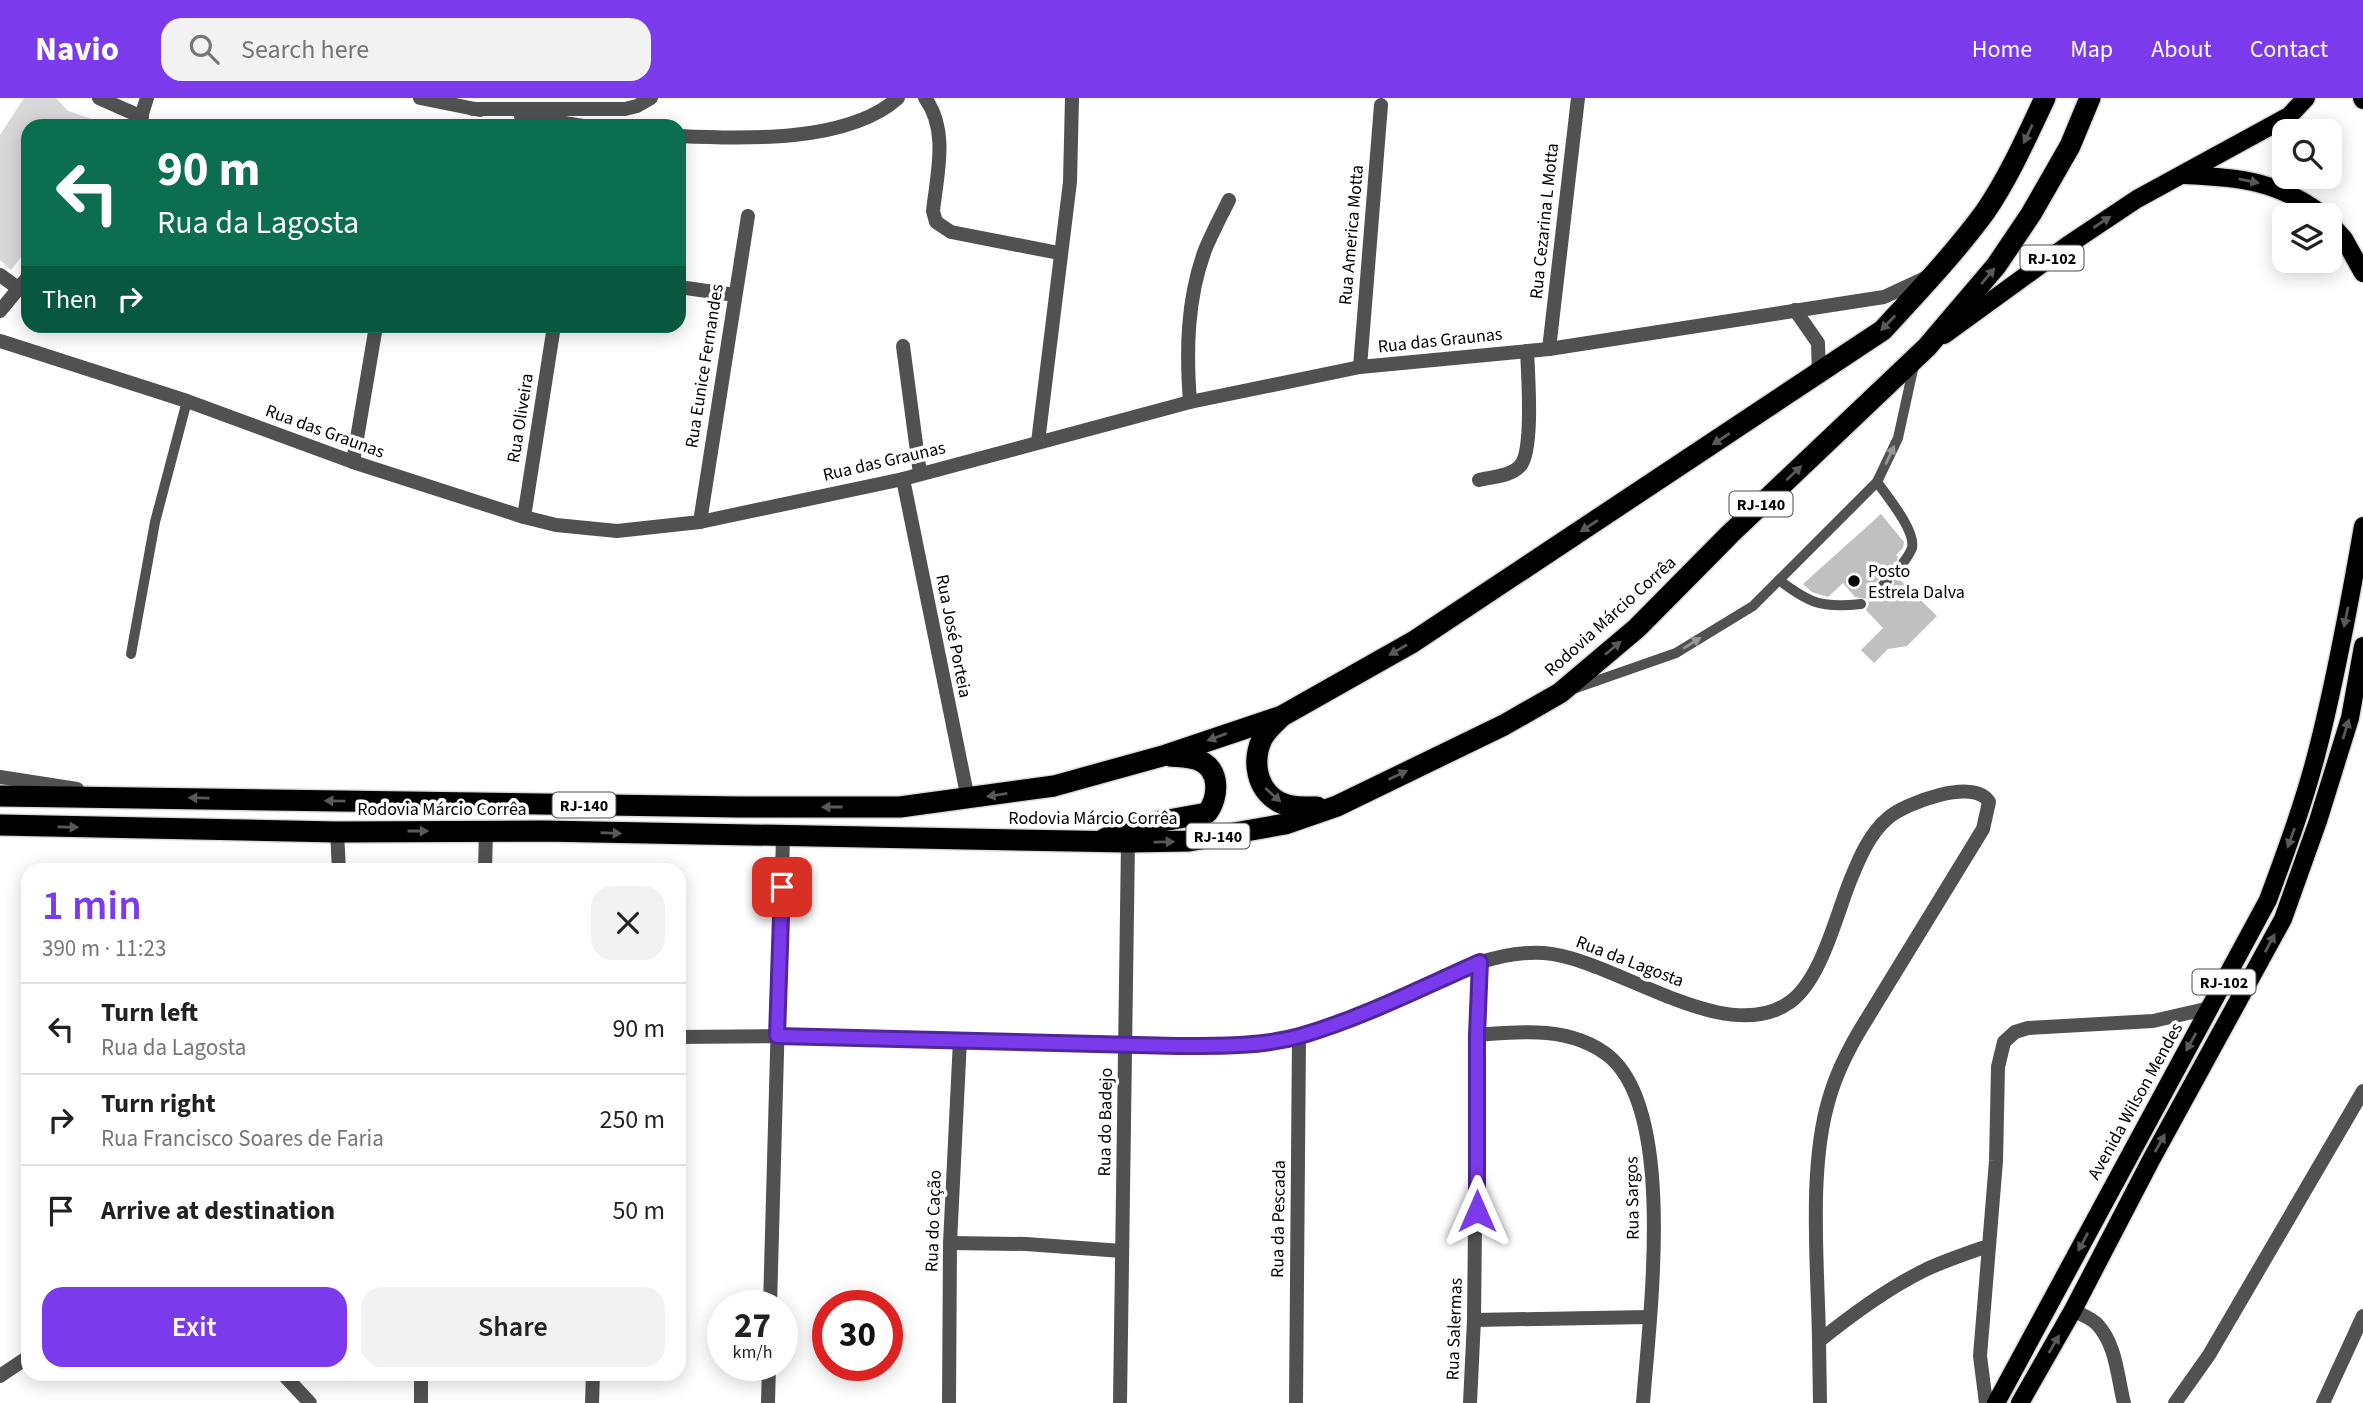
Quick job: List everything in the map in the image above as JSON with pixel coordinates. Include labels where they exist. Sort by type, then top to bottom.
[{"type":"highway","name":"Rodovia Márcio Corrêa","points":[[0,796],[900,807],[1054,786],[1166,755],[1282,716],[1413,642],[1883,330],[1935,273],[1985,211],[2022,147],[2045,98]]},
{"type":"highway","name":"Rodovia Márcio Corrêa","points":[[0,825],[1128,842],[1189,841],[1285,824],[1337,806],[1504,725],[1560,693],[1636,628],[1730,534],[1921,352],[1996,266],[2070,146],[2090,98]]},
{"type":"highway","points":[[1282,716],[1264,736],[1256,753],[1257,772],[1265,789],[1279,802],[1297,808],[1337,806]]},
{"type":"highway","points":[[1096,842],[1135,826],[1207,813],[1216,801],[1216,783],[1209,768],[1199,760],[1166,755]]},
{"type":"main road","points":[[2181,175],[2289,116],[2306,98]]},
{"type":"main road","name":"RJ-102","points":[[1921,352],[2102,221],[2181,175]]},
{"type":"main road","points":[[2181,175],[2229,177],[2280,189],[2307,203]]},
{"type":"main road","points":[[2342,237],[2363,273]]},
{"type":"main road","name":"Avenida Wilson Mendes","points":[[1996,1403],[2268,900],[2296,823],[2317,751],[2350,602],[2363,526]]},
{"type":"main road","name":"RJ-102","points":[[2020,1403],[2073,1310],[2151,1160],[2283,919],[2318,821],[2350,718],[2363,646]]},
{"type":"street","points":[[99,98],[135,119]]},
{"type":"street","points":[[141,119],[147,98]]},
{"type":"street","points":[[420,98],[538,119]]},
{"type":"street","points":[[473,109],[625,109],[651,98]]},
{"type":"street","points":[[686,136],[769,136],[835,129],[859,122],[888,107],[898,98]]},
{"type":"street","points":[[925,98],[934,111],[940,136],[933,211],[933,218],[939,226],[951,232],[1059,253]]},
{"type":"street","points":[[1038,442],[1059,253],[1070,182],[1072,98]]},
{"type":"street","name":"Rua Cezarina L Motta","points":[[1549,349],[1578,98]]},
{"type":"street","name":"Rua America Motta","points":[[1360,367],[1381,105]]},
{"type":"street","points":[[1190,402],[1186,356],[1197,280],[1206,249],[1229,200]]},
{"type":"street","name":"Rua Eunice Fernandes","points":[[700,522],[748,216]]},
{"type":"street","name":"Rua das Graunas","points":[[0,341],[187,401],[354,462],[524,517],[556,525],[617,531],[700,522],[903,479],[1190,402],[1360,367],[1549,349],[1884,298],[1935,273]]},
{"type":"street","points":[[0,275],[18,288]]},
{"type":"street","points":[[0,311],[21,284]]},
{"type":"street","points":[[686,288],[734,295]]},
{"type":"street","points":[[1796,310],[1818,343],[1819,374]]},
{"type":"street","points":[[354,462],[375,333]]},
{"type":"street","name":"Rua Oliveira","points":[[524,517],[553,333]]},
{"type":"street","points":[[903,346],[920,474]]},
{"type":"street","points":[[1479,480],[1511,472],[1522,464],[1525,458],[1528,435],[1527,351]]},
{"type":"street","name":"Rua José Porteia","points":[[903,479],[968,799]]},
{"type":"street","points":[[0,777],[127,797]]},
{"type":"street","name":"Rua da Lagosta","points":[[686,1037],[777,1036],[1223,1046],[1262,1043],[1299,1036],[1370,1010],[1480,962],[1519,954],[1547,953],[1595,966],[1700,1008],[1750,1016],[1774,1012],[1791,1002],[1804,988],[1818,964],[1863,852],[1874,833],[1889,817],[1920,801],[1967,791],[1984,794],[1989,808],[1983,829],[1844,1058],[1829,1098],[1817,1185],[1819,1341]]},
{"type":"street","points":[[485,863],[486,831]]},
{"type":"street","points":[[337,832],[339,863]]},
{"type":"street","points":[[770,1290],[783,837]]},
{"type":"street","name":"Rua do Badejo","points":[[1120,1403],[1128,842]]},
{"type":"street","name":"Rua Salermas","points":[[1470,1403],[1474,1320],[1480,962]]},
{"type":"street","points":[[1986,1403],[1980,1356],[1996,1161],[1998,1067],[2004,1042],[2028,1028],[2153,1021],[2210,1008]]},
{"type":"street","name":"Rua Sargos","points":[[1477,1035],[1521,1031],[1572,1037],[1609,1056],[1623,1072],[1638,1100],[1651,1151],[1654,1207],[1643,1403]]},
{"type":"street","name":"Rua da Pescada","points":[[1296,1403],[1299,1036]]},
{"type":"street","name":"Rua do Cação","points":[[949,1403],[950,1242],[960,1040]]},
{"type":"street","points":[[2175,1403],[2209,1355],[2363,1091]]},
{"type":"street","points":[[950,1242],[1122,1251]]},
{"type":"street","points":[[1820,1403],[1819,1341],[1853,1313],[1888,1290],[1928,1269],[1988,1245]]},
{"type":"street","points":[[2073,1310],[2096,1323],[2105,1337],[2117,1365],[2124,1403]]},
{"type":"street","points":[[2323,1403],[2363,1316]]},
{"type":"street","points":[[1474,1320],[1649,1317]]},
{"type":"street","points":[[0,1376],[21,1362]]},
{"type":"street","points":[[290,1381],[310,1403]]},
{"type":"street","points":[[421,1381],[421,1403]]},
{"type":"street","points":[[592,1403],[593,1381]]},
{"type":"street","points":[[768,1403],[769,1381]]},
{"type":"lane","points":[[1560,693],[1676,653],[1753,606],[1877,482],[1898,438],[1921,352]]},
{"type":"lane","points":[[131,654],[155,522],[187,401]]},
{"type":"lane","points":[[1877,482],[1911,537],[1912,547],[1903,563]]},
{"type":"lane","points":[[1779,580],[1800,597],[1813,602],[1824,605],[1861,604]]},
{"type":"shaded area","points":[[24,98],[56,98],[68,111],[92,119],[21,119],[21,257],[11,270],[0,260],[0,135]]},
{"type":"building","points":[[1881,514],[1904,542],[1903,548],[1896,555],[1896,566],[1901,571],[1909,570],[1899,579],[1937,616],[1907,646],[1888,649],[1874,663],[1861,650],[1883,628],[1866,610],[1869,604],[1867,599],[1855,597],[1843,583],[1828,597],[1812,592],[1803,584]],"holes":[[[1886,573],[1893,576],[1894,584],[1886,593],[1878,594],[1874,590],[1874,584]]]},
{"type":"place","name":"Posto Estrela Dalva","points":[[1854,581]]},
{"type":"route","points":[[782,887],[777,1036],[1177,1046],[1262,1043],[1299,1036],[1370,1010],[1480,962],[1477,1035],[1477,1211]]}]
